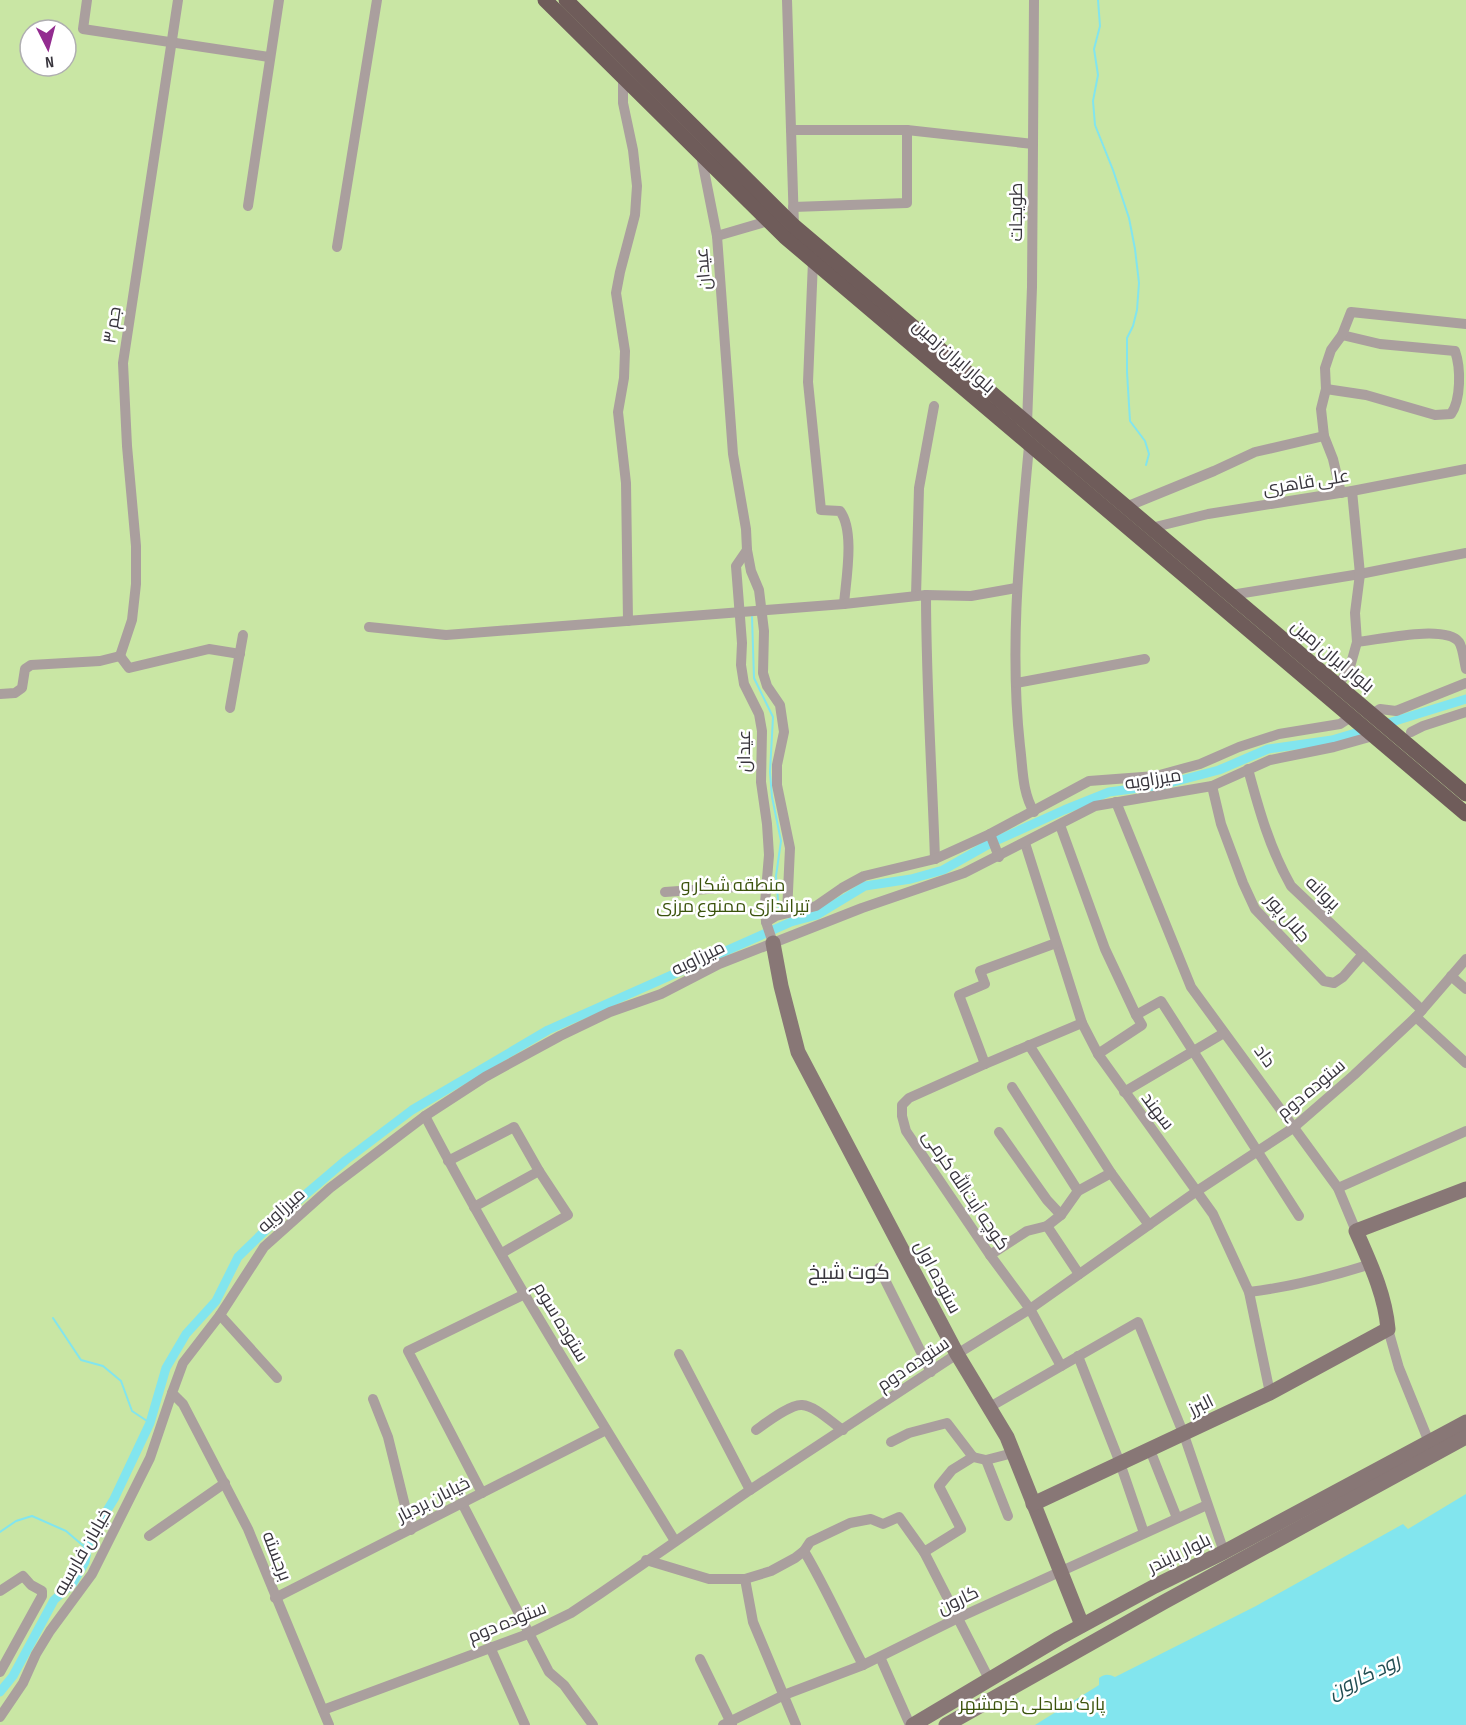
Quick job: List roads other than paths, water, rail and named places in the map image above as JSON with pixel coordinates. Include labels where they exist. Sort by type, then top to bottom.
[{"type":"main road","name":"بلوار ایران زمین","points":[[545,0],[768,221],[1029,446],[1373,736]]},
{"type":"main road","name":"بلوار ایران زمین","points":[[566,0],[794,226],[1466,794]]},
{"type":"main road","points":[[1373,736],[1466,814]]},
{"type":"street","points":[[87,0],[83,28],[269,57]]},
{"type":"street","name":"جم ۳","points":[[120,656],[132,620],[136,584],[136,546],[127,447],[123,363],[142,250],[178,0]]},
{"type":"street","points":[[248,206],[279,0]]},
{"type":"street","points":[[337,247],[377,0]]},
{"type":"street","points":[[787,0],[794,226]]},
{"type":"street","name":"طویجات","points":[[1027,424],[1032,286],[1034,0]]},
{"type":"street","points":[[623,78],[623,104],[633,150],[637,186],[635,215],[616,293],[625,351],[624,378],[618,412],[626,483],[628,621]]},
{"type":"street","points":[[791,130],[907,130],[1033,144]]},
{"type":"street","points":[[794,207],[907,203],[907,130]]},
{"type":"street","name":"عیدان","points":[[701,155],[717,236],[734,453],[747,550],[751,571],[759,590],[762,610],[763,673],[767,686],[780,705],[784,732],[777,765],[777,784],[790,848],[776,918]]},
{"type":"street","name":"عیدان","points":[[717,236],[768,221]]},
{"type":"street","points":[[813,261],[808,382],[820,510],[840,511],[845,518],[848,556],[844,603]]},
{"type":"street","points":[[1337,687],[1350,667],[1357,642],[1355,613],[1360,574],[1346,492],[1324,436],[1321,409],[1326,389],[1325,368],[1331,350],[1341,335],[1351,312],[1466,324]]},
{"type":"street","points":[[1326,389],[1366,395],[1435,414],[1451,414],[1456,407],[1458,359],[1455,351],[1380,344],[1341,335]]},
{"type":"street","points":[[934,406],[919,488],[921,595],[935,859]]},
{"type":"street","points":[[1126,507],[1255,452],[1324,436]]},
{"type":"street","points":[[1029,446],[1016,588],[1016,683],[1018,730],[1026,798],[1034,812]]},
{"type":"street","name":"علی قاهری","points":[[1151,528],[1208,514],[1346,492],[1466,469]]},
{"type":"street","name":"عیدان","points":[[747,550],[736,566],[742,643],[741,664],[744,684],[759,714],[762,731],[761,782],[769,855],[765,885],[776,918]]},
{"type":"street","points":[[1231,595],[1360,574],[1466,553]]},
{"type":"street","points":[[369,627],[446,634],[740,612],[921,595],[971,596],[1016,588]]},
{"type":"street","points":[[1357,642],[1439,633],[1451,636],[1460,643],[1466,669]]},
{"type":"street","points":[[230,708],[243,634]]},
{"type":"street","points":[[0,694],[15,693],[22,688],[25,669],[31,665],[100,661],[120,656],[129,668],[209,649],[240,654]]},
{"type":"street","points":[[1016,683],[1145,660]]},
{"type":"street","points":[[1374,716],[1380,710],[1396,711],[1466,683]]},
{"type":"street","points":[[1411,732],[1466,712]]},
{"type":"street","points":[[773,940],[776,918],[816,906],[864,876],[935,859],[990,836],[1089,781],[1156,776],[1200,764],[1239,747],[1279,734],[1340,724],[1353,719]]},
{"type":"street","name":"میرزاویه","points":[[171,1393],[183,1363],[220,1315],[264,1247],[330,1188],[425,1116],[485,1077],[610,1012],[661,994],[719,964],[773,940],[964,873],[997,853],[1025,843],[1095,806],[1212,786],[1269,760],[1334,747],[1373,736]]},
{"type":"street","name":"پروانه","points":[[1248,769],[1265,830],[1277,861],[1291,886],[1363,954],[1466,1063]]},
{"type":"street","name":"جلال پور","points":[[1212,786],[1221,824],[1255,909],[1324,981],[1334,983],[1343,977],[1363,954]]},
{"type":"street","name":"داد","points":[[1116,802],[1191,987],[1338,1188],[1371,1264],[1386,1308],[1385,1330],[1429,1442]]},
{"type":"street","points":[[1060,825],[1105,949],[1142,1025],[1098,1054]]},
{"type":"street","points":[[990,836],[997,853]]},
{"type":"street","name":"سهند","points":[[1025,843],[1082,1023],[1098,1054],[1124,1092],[1213,1214],[1249,1292],[1270,1393]]},
{"type":"street","points":[[665,892],[765,885]]},
{"type":"street","name":"ستوده اول","points":[[773,940],[781,986],[798,1052],[957,1354],[1007,1437],[1082,1625]]},
{"type":"street","points":[[985,1064],[959,995],[985,984],[980,971],[1056,943]]},
{"type":"street","name":"ستوده دوم","points":[[323,1710],[528,1634],[571,1613],[750,1490],[957,1354],[1030,1309],[1197,1191],[1293,1128],[1354,1075],[1419,1013],[1466,959]]},
{"type":"street","points":[[1451,976],[1466,989]]},
{"type":"street","points":[[1136,1015],[1161,1001],[1299,1216]]},
{"type":"street","name":"کوچه آیت‌الله کرمی","points":[[1061,1366],[1030,1309],[990,1255],[906,1131],[902,1105],[909,1098],[1082,1023]]},
{"type":"street","points":[[1124,1092],[1224,1033]]},
{"type":"street","points":[[1029,1046],[1111,1173],[1149,1225]]},
{"type":"street","points":[[1012,1087],[1078,1191]]},
{"type":"street","name":"ستوده سوم","points":[[425,1116],[448,1161],[525,1294],[675,1541]]},
{"type":"street","points":[[448,1161],[514,1127],[568,1215],[502,1253]]},
{"type":"street","points":[[1338,1188],[1466,1131]]},
{"type":"street","points":[[999,1132],[1047,1200],[1061,1215]]},
{"type":"street","points":[[474,1207],[539,1171]]},
{"type":"street","points":[[990,1255],[1027,1231],[1047,1226],[1061,1215],[1078,1191],[1111,1173]]},
{"type":"street","points":[[1356,1232],[1466,1189]]},
{"type":"street","points":[[1047,1226],[1079,1274]]},
{"type":"street","points":[[1249,1292],[1282,1288],[1326,1278],[1371,1264]]},
{"type":"street","points":[[879,1268],[931,1372]]},
{"type":"street","points":[[482,1493],[408,1351],[525,1294]]},
{"type":"street","points":[[220,1315],[277,1378]]},
{"type":"street","points":[[988,1408],[1138,1322],[1184,1435],[1224,1552]]},
{"type":"street","name":"البرز","points":[[1033,1504],[1270,1393],[1385,1330]]},
{"type":"street","points":[[678,1354],[750,1490]]},
{"type":"street","points":[[1078,1356],[1120,1463],[1144,1533]]},
{"type":"street","name":"برجسته","points":[[171,1393],[183,1404],[248,1529],[329,1725]]},
{"type":"street","name":"خیابان فارسیه","points":[[0,1717],[22,1683],[50,1631],[72,1604],[97,1565],[150,1458],[171,1393]]},
{"type":"street","points":[[373,1399],[388,1437],[411,1530]]},
{"type":"street","points":[[756,1430],[793,1406],[802,1405],[843,1430]]},
{"type":"street","name":"بلوار بایندر","points":[[946,1725],[1164,1602],[1253,1545],[1466,1422]]},
{"type":"street","points":[[891,1442],[909,1433],[947,1423],[973,1456],[986,1460],[1013,1453]]},
{"type":"street","name":"خیابان بردبار","points":[[275,1598],[606,1430]]},
{"type":"street","name":"بلوار بایندر","points":[[912,1725],[1082,1625],[1155,1586],[1224,1552],[1253,1545],[1466,1437]]},
{"type":"street","points":[[1150,1450],[1176,1518]]},
{"type":"street","points":[[924,1552],[961,1529],[939,1486],[952,1470],[973,1456]]},
{"type":"street","points":[[986,1460],[1008,1516]]},
{"type":"street","points":[[149,1536],[225,1483]]},
{"type":"street","points":[[462,1503],[549,1672],[564,1685],[593,1725]]},
{"type":"street","name":"کارون","points":[[728,1724],[784,1695],[863,1665],[958,1618],[1207,1505]]},
{"type":"street","points":[[646,1560],[709,1579],[745,1579],[771,1571],[804,1551],[810,1542],[850,1523],[871,1519],[883,1524],[900,1517],[924,1552],[988,1679]]},
{"type":"street","points":[[804,1551],[824,1584],[834,1609],[863,1665]]},
{"type":"street","name":"خیابان فارسیه","points":[[0,1590],[24,1576],[31,1585],[42,1591],[42,1596],[0,1672]]},
{"type":"street","points":[[745,1579],[753,1622],[796,1725]]},
{"type":"street","points":[[490,1647],[525,1725]]},
{"type":"street","points":[[880,1657],[912,1725]]},
{"type":"street","points":[[700,1659],[728,1724]]},
{"type":"street","points":[[964,1693],[973,1708]]},
{"type":"water","name":"رود کارون","points":[[1466,1494],[1466,1725],[1035,1725],[1099,1685],[1099,1678],[1107,1675],[1115,1677],[1256,1606],[1403,1524],[1408,1529]]},
{"type":"waterway","points":[[1098,0],[1100,26],[1094,49],[1098,75],[1093,101],[1095,125],[1129,218],[1135,249],[1139,283],[1137,310],[1127,338],[1127,372],[1130,421],[1145,441],[1149,454],[1146,465]]},
{"type":"waterway","points":[[752,617],[754,678],[773,717],[770,772],[772,797],[781,841],[776,876],[779,911]]},
{"type":"waterway","points":[[1382,725],[1466,699]]},
{"type":"waterway","points":[[0,1692],[13,1676],[54,1600],[73,1583],[85,1562],[89,1540],[114,1499],[150,1423],[166,1368],[186,1334],[216,1301],[238,1257],[279,1217],[346,1160],[412,1110],[548,1030],[791,922],[817,915],[865,886],[911,879],[943,870],[989,844],[1109,792],[1162,785],[1219,770],[1268,749],[1332,740],[1369,729]]},
{"type":"waterway","points":[[53,1318],[81,1360],[103,1366],[121,1381],[132,1411],[150,1423]]},
{"type":"waterway","points":[[0,1532],[16,1521],[32,1516],[66,1531],[87,1549]]},
{"type":"district","name":"کوت شیخ","points":[[849,1272]]},
{"type":"park label","name":"منطقه شکار و تیراندازی ممنوع مرزی","points":[[733,895]]},
{"type":"park label","name":"پارک ساحلی خرمشهر","points":[[1032,1704]]}]
